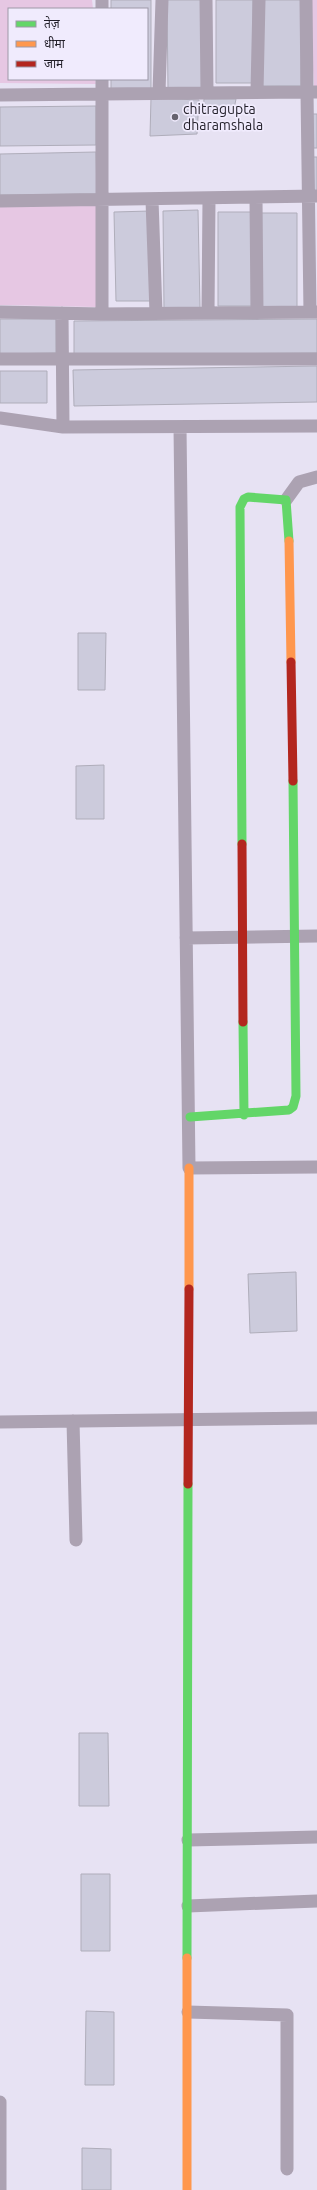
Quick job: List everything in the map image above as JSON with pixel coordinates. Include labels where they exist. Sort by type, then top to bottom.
[{"type":"street","points":[[159,92],[162,0]]},
{"type":"street","points":[[206,0],[207,91]]},
{"type":"street","points":[[258,91],[259,0]]},
{"type":"street","points":[[0,312],[102,314],[313,312],[312,92],[306,0]]},
{"type":"street","points":[[102,80],[102,314]]},
{"type":"street","points":[[0,95],[207,91],[312,92]]},
{"type":"street","points":[[0,201],[103,201],[312,196]]},
{"type":"street","points":[[208,313],[209,198]]},
{"type":"street","points":[[256,198],[257,313]]},
{"type":"street","points":[[152,200],[156,313]]},
{"type":"street","points":[[62,313],[63,427]]},
{"type":"street","points":[[0,359],[317,360]]},
{"type":"street","points":[[0,418],[63,427],[317,426]]},
{"type":"street","points":[[180,427],[186,938],[190,1117],[187,2190]]},
{"type":"street","points":[[190,1117],[289,1110],[295,1101],[296,936],[288,508],[286,500],[299,482],[317,477]]},
{"type":"street","points":[[244,1114],[240,507],[244,499],[248,497],[278,498],[286,500]]},
{"type":"street","points":[[186,938],[317,936]]},
{"type":"street","points":[[189,1168],[317,1168]]},
{"type":"street","points":[[0,1422],[317,1418]]},
{"type":"street","points":[[73,1421],[76,1540]]},
{"type":"street","points":[[188,1840],[317,1838]]},
{"type":"street","points":[[188,1906],[317,1901]]},
{"type":"street","points":[[188,2012],[287,2015],[287,2169]]},
{"type":"street","points":[[0,2102],[0,2190]]},
{"type":"shaded area","points":[[0,0],[92,0],[93,8],[8,8],[8,80],[95,80],[96,84],[0,83]]},
{"type":"shaded area","points":[[309,0],[317,0],[317,86],[314,86]]},
{"type":"shaded area","points":[[0,206],[97,206],[96,307],[0,305]]},
{"type":"building","points":[[111,0],[151,0],[151,90],[111,90],[111,80],[148,80],[148,8],[111,8]]},
{"type":"building","points":[[167,0],[203,0],[204,89],[168,90]]},
{"type":"building","points":[[216,0],[253,0],[253,83],[216,83]]},
{"type":"building","points":[[262,0],[302,0],[301,86],[261,86]]},
{"type":"building","name":"chitragupta dharamshala","points":[[151,98],[199,100],[197,134],[150,136]]},
{"type":"building","points":[[204,99],[236,99],[234,109],[203,112]]},
{"type":"building","points":[[96,106],[96,145],[0,146],[0,107]]},
{"type":"building","points":[[312,114],[317,114],[317,148],[313,148]]},
{"type":"building","points":[[96,152],[97,194],[0,195],[0,154]]},
{"type":"building","points":[[313,157],[317,157],[317,193],[314,194]]},
{"type":"building","points":[[198,210],[200,308],[164,308],[163,211]]},
{"type":"building","points":[[150,211],[151,301],[116,301],[114,212]]},
{"type":"building","points":[[218,212],[252,212],[253,306],[218,306]]},
{"type":"building","points":[[261,213],[297,213],[297,309],[262,309]]},
{"type":"building","points":[[0,319],[56,319],[56,353],[0,354]]},
{"type":"building","points":[[317,319],[317,353],[74,355],[74,321]]},
{"type":"building","points":[[317,366],[317,402],[74,406],[73,370]]},
{"type":"building","points":[[0,371],[47,371],[47,403],[0,403]]},
{"type":"building","points":[[78,633],[106,633],[105,690],[78,690]]},
{"type":"building","points":[[104,765],[104,819],[76,819],[76,766]]},
{"type":"building","points":[[296,1272],[297,1331],[250,1333],[248,1274]]},
{"type":"building","points":[[79,1733],[108,1733],[109,1806],[79,1806]]},
{"type":"building","points":[[81,1874],[110,1874],[110,1951],[81,1951]]},
{"type":"building","points":[[86,2011],[114,2012],[114,2085],[85,2085]]},
{"type":"building","points":[[82,2148],[111,2149],[111,2190],[82,2190]]},
{"type":"traffic: fast","points":[[242,844],[240,507],[244,499],[248,497],[286,500],[289,541]]},
{"type":"traffic: fast","points":[[190,1117],[289,1110],[293,1107],[296,1096],[293,781]]},
{"type":"traffic: fast","points":[[243,1022],[244,1115]]},
{"type":"traffic: fast","points":[[187,1958],[188,1484]]},
{"type":"traffic: slow","points":[[289,541],[291,662]]},
{"type":"traffic: slow","points":[[189,1168],[189,1289]]},
{"type":"traffic: slow","points":[[187,1958],[187,2190]]},
{"type":"traffic: jam","points":[[291,662],[293,781]]},
{"type":"traffic: jam","points":[[242,844],[243,1022]]},
{"type":"traffic: jam","points":[[188,1484],[189,1289]]},
{"type":"place","name":"chitragupta dharamshala","points":[[175,117]]}]
